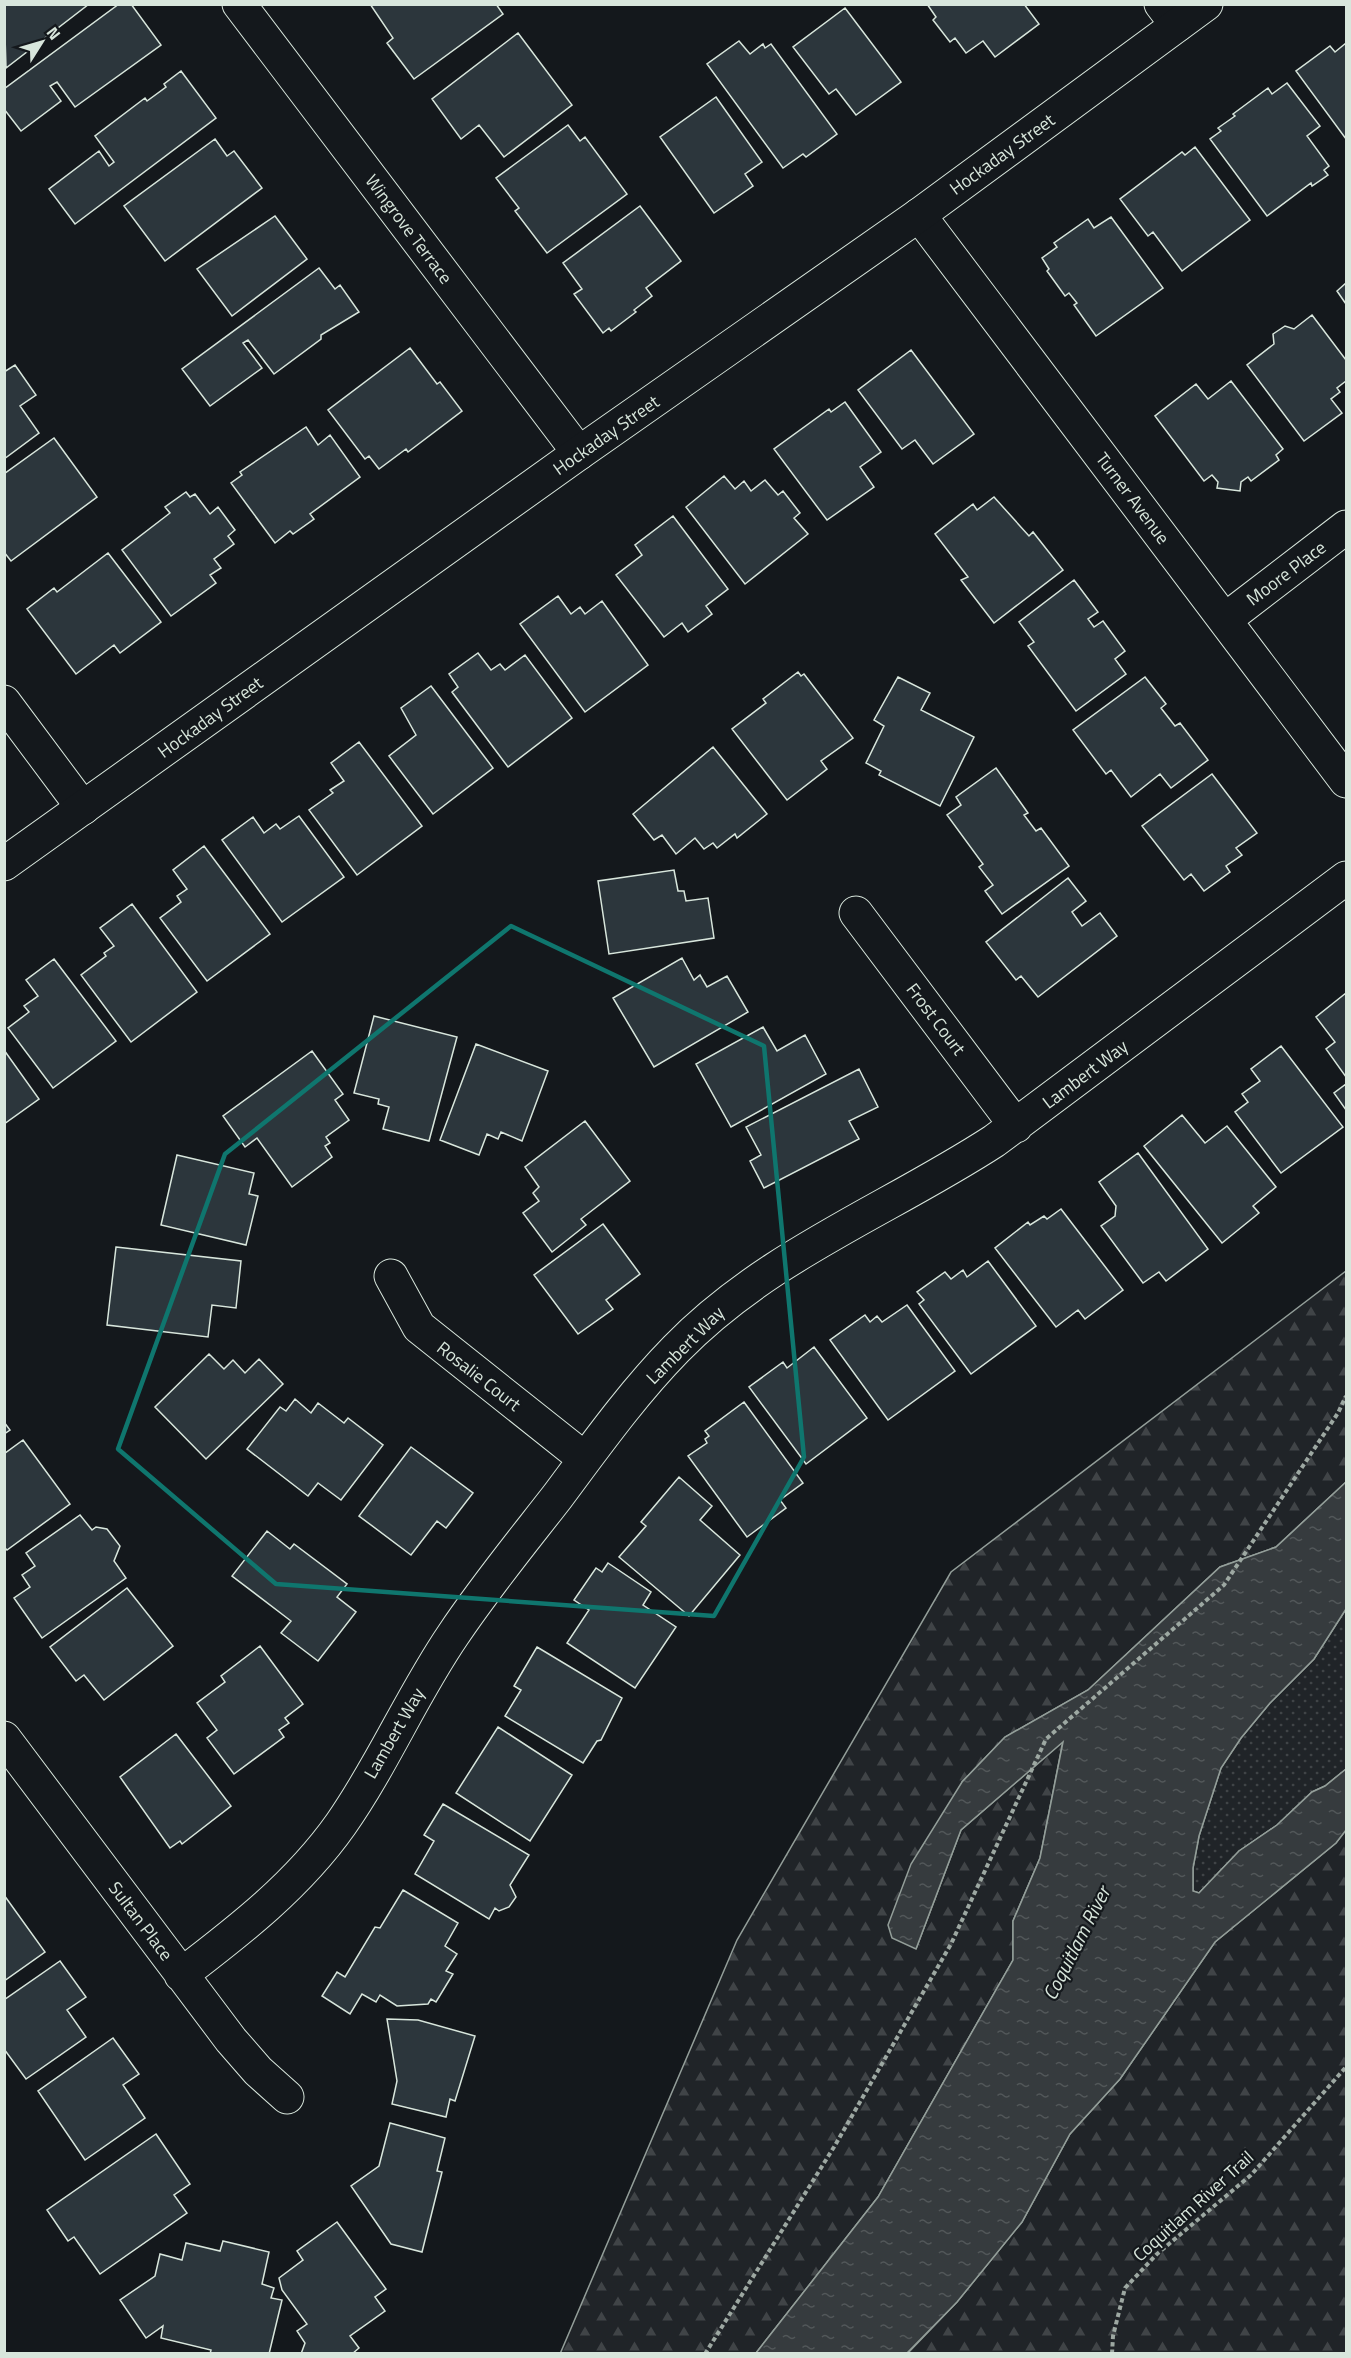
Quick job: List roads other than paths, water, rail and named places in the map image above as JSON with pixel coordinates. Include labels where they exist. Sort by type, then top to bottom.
[{"type":"street","name":"Wingrove Terrace","points":[[239,4],[579,453]]},
{"type":"street","name":"Hockaday Street","points":[[4,864],[579,453],[919,215],[1169,15],[1206,4]]},
{"type":"street","name":"Turner Avenue","points":[[919,215],[1347,781]]},
{"type":"street","name":"Moore Place","points":[[1226,619],[1347,527]]},
{"type":"street","points":[[4,702],[83,808]]},
{"type":"street","name":"Lambert Way","points":[[181,1975],[256,1916],[303,1871],[324,1846],[356,1800],[454,1633],[585,1459],[675,1350],[736,1296],[814,1245],[947,1172],[1016,1126],[1347,878]]},
{"type":"street","name":"Frost Court","points":[[856,913],[1016,1126]]},
{"type":"street","name":"Rosalie Court","points":[[391,1276],[408,1309],[427,1334],[585,1459]]},
{"type":"street","name":"Sultan Place","points":[[4,1738],[244,2056],[286,2097]]},
{"type":"water","name":"Coquitlam River","points":[[1346,1482],[1346,1609],[1314,1659],[1270,1703],[1241,1738],[1221,1768],[1199,1836],[1193,1868],[1193,1891],[1199,1893],[1239,1851],[1277,1825],[1312,1792],[1325,1786],[1346,1769],[1346,1830],[1336,1843],[1215,1942],[1120,2079],[1070,2134],[1022,2222],[957,2302],[907,2353],[756,2353],[878,2197],[1013,1960],[1013,1921],[1040,1858],[1063,1742],[961,1830],[916,1949],[892,1938],[888,1925],[911,1864],[962,1782],[1005,1737],[1088,1690],[1220,1567],[1276,1547]]}]
